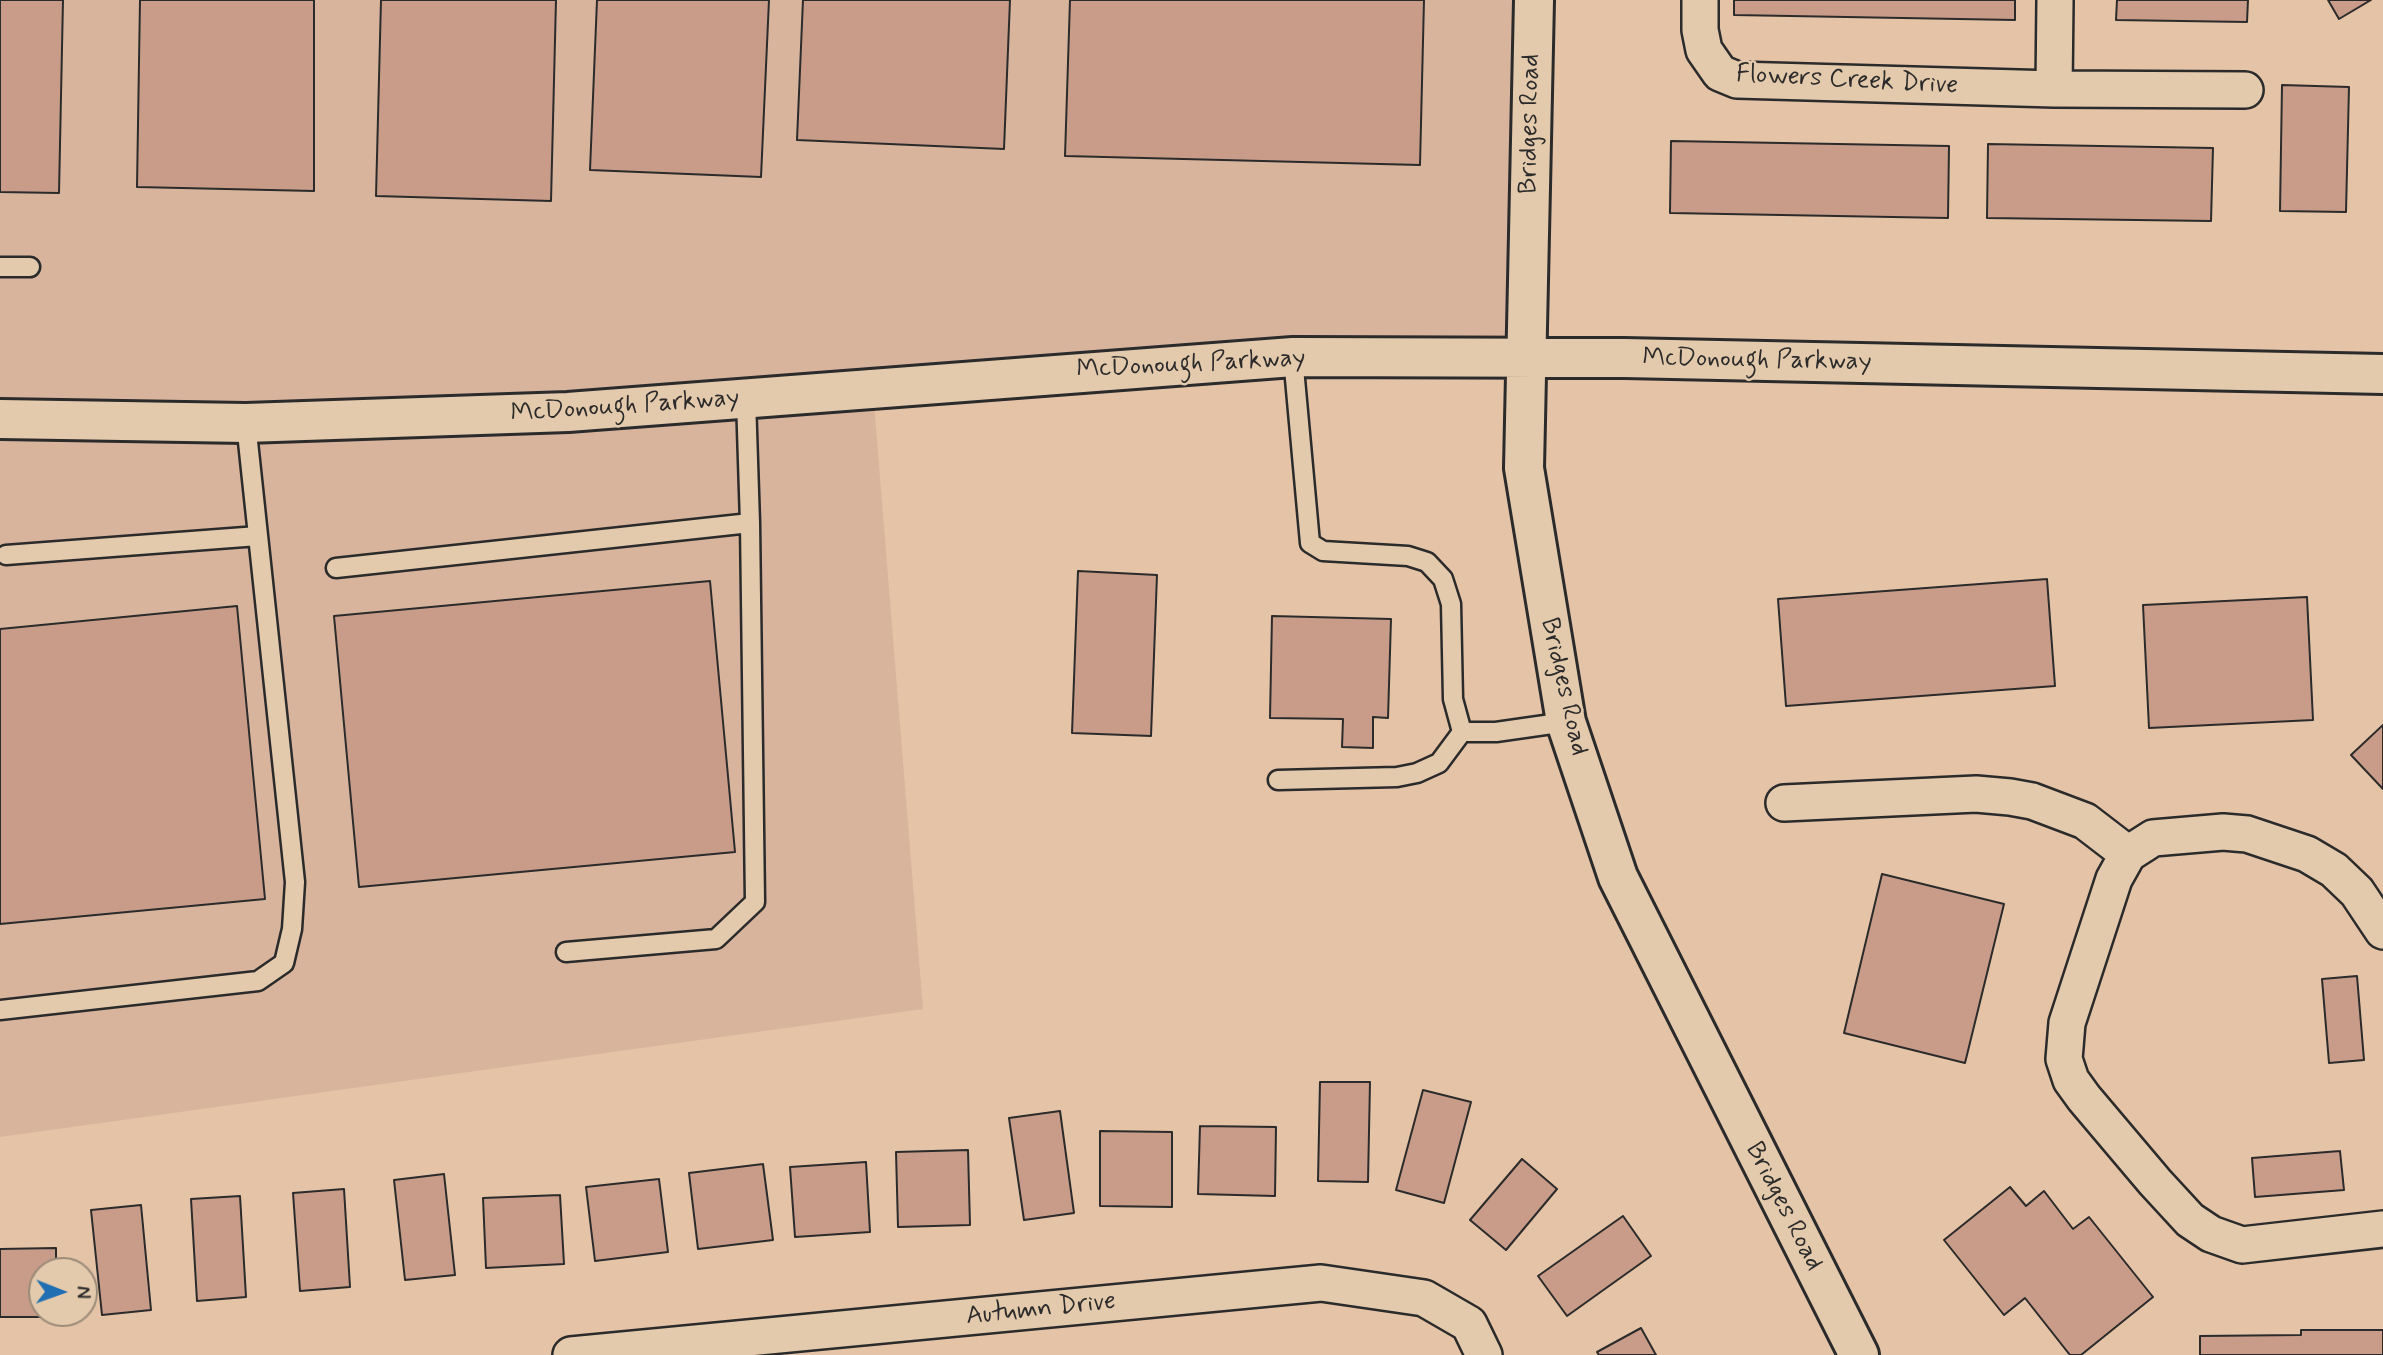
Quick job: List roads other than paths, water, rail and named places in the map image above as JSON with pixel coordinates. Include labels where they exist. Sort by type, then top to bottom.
[{"type":"street","name":"Bridges Road","points":[[1534,0],[1524,468],[1566,722],[1618,877],[1859,1355]]},
{"type":"street","name":"Flowers Creek Drive","points":[[1700,0],[1701,41],[1713,67],[1729,78],[2054,89],[2245,90]]},
{"type":"street","points":[[2054,89],[2055,0]]},
{"type":"street","name":"McDonough Parkway","points":[[0,419],[246,423],[568,412],[1293,357],[1525,357],[2383,374]]},
{"type":"street","points":[[1784,803],[1976,794],[2010,796],[2043,804],[2085,821],[2128,854]]},
{"type":"street","points":[[2383,931],[2357,892],[2334,870],[2307,854],[2247,834],[2222,832],[2153,838],[2128,854],[2114,879],[2067,1023],[2064,1059],[2077,1089],[2155,1182],[2190,1220],[2211,1234],[2242,1245],[2383,1229]]},
{"type":"street","name":"Autumn Drive","points":[[571,1355],[1321,1283],[1424,1298],[1469,1324],[1483,1355]]},
{"type":"lane","points":[[0,267],[30,267]]},
{"type":"lane","points":[[1293,357],[1310,543],[1323,551],[1408,555],[1427,562],[1443,579],[1451,604],[1453,699],[1462,732]]},
{"type":"lane","points":[[566,952],[716,939],[755,902],[746,399]]},
{"type":"lane","points":[[0,1010],[258,981],[284,962],[292,929],[295,882],[246,423]]},
{"type":"lane","points":[[336,568],[750,523]]},
{"type":"lane","points":[[6,555],[258,537]]},
{"type":"lane","points":[[1462,732],[1496,732],[1566,722]]},
{"type":"lane","points":[[1278,780],[1397,777],[1418,773],[1439,763],[1462,732]]}]
